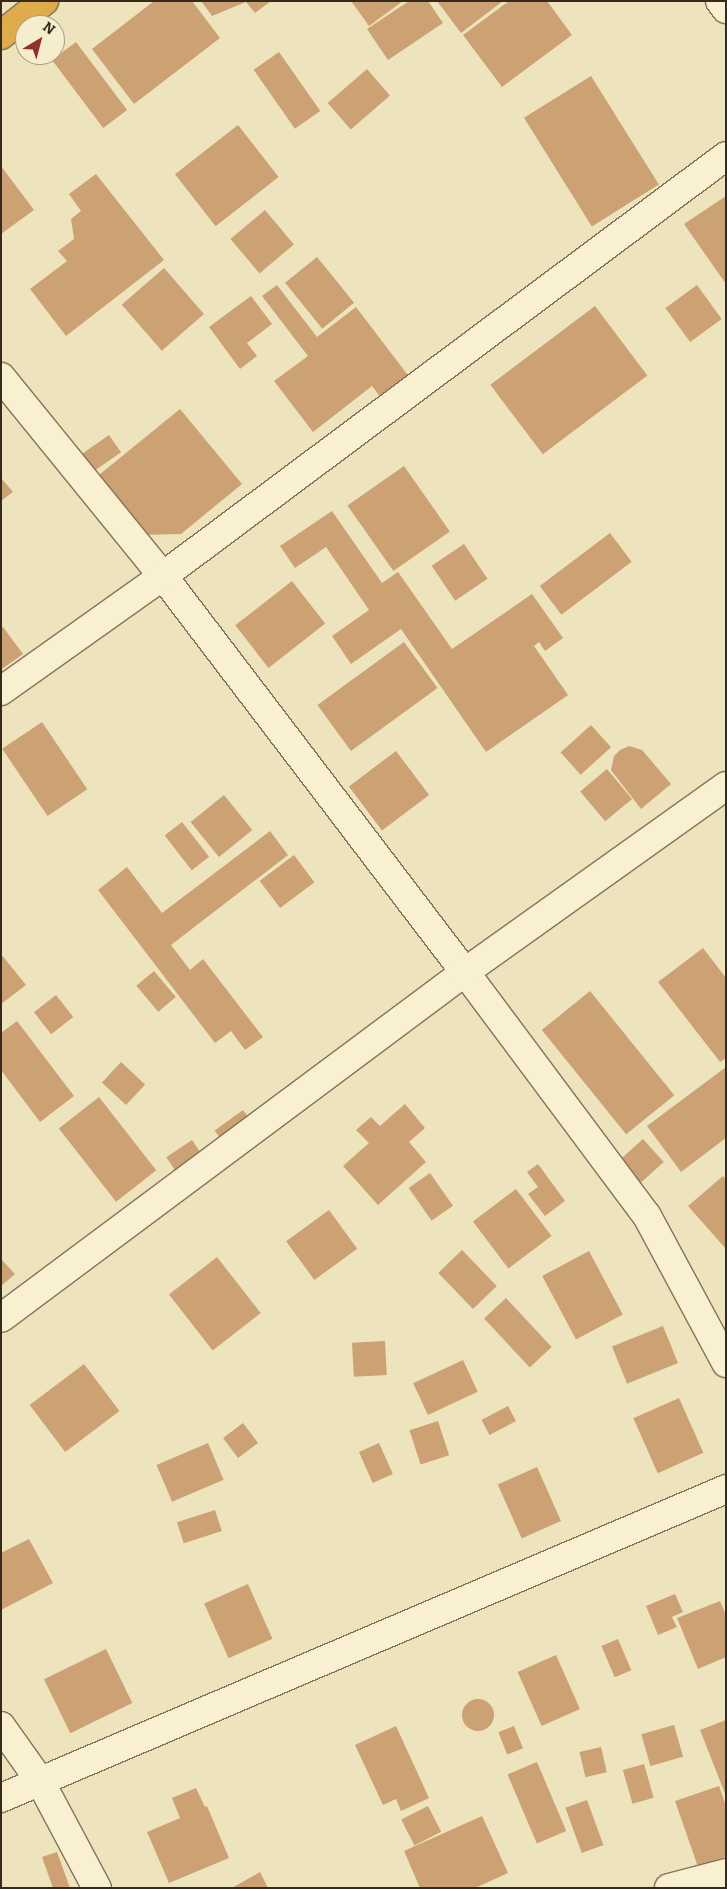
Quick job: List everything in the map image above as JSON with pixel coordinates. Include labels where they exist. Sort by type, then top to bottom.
[{"type":"highway","points":[[1,35],[44,1]]},
{"type":"street","points":[[720,1],[726,9]]},
{"type":"street","points":[[1,690],[163,576],[726,156]]},
{"type":"street","points":[[1,377],[163,576],[466,972],[647,1216],[726,1363]]},
{"type":"street","points":[[1,1318],[466,972],[726,786]]},
{"type":"street","points":[[1,1798],[726,1489]]},
{"type":"street","points":[[1,1726],[40,1781],[96,1888]]},
{"type":"street","points":[[669,1888],[726,1873]]},
{"type":"building","points":[[154,1],[192,1],[220,38],[134,104],[92,49]]},
{"type":"building","points":[[201,1],[271,1],[255,13],[246,2],[212,16]]},
{"type":"building","points":[[351,1],[403,1],[369,26]]},
{"type":"building","points":[[409,1],[428,1],[443,23],[388,60],[367,29]]},
{"type":"building","points":[[437,1],[503,1],[461,33]]},
{"type":"building","points":[[509,1],[547,1],[572,35],[502,87],[463,35]]},
{"type":"building","points":[[76,42],[127,110],[103,128],[56,65],[65,65],[65,50]]},
{"type":"building","points":[[279,52],[320,111],[295,129],[254,70]]},
{"type":"building","points":[[367,69],[390,95],[351,130],[328,103]]},
{"type":"building","points":[[591,76],[659,185],[592,226],[524,118]]},
{"type":"building","points":[[238,125],[279,177],[216,226],[175,174]]},
{"type":"building","points":[[1,166],[34,210],[1,234]]},
{"type":"building","points":[[96,174],[164,260],[66,336],[30,289],[67,261],[58,251],[74,239],[71,219],[81,211],[69,194]]},
{"type":"building","points":[[726,196],[726,284],[684,224]]},
{"type":"building","points":[[265,210],[294,244],[259,273],[231,239]]},
{"type":"building","points":[[317,257],[354,303],[322,329],[285,283]]},
{"type":"building","points":[[164,268],[204,314],[162,351],[122,305]]},
{"type":"building","points":[[277,285],[317,337],[356,307],[410,378],[382,399],[372,386],[313,432],[274,381],[308,356],[262,296]]},
{"type":"building","points":[[697,285],[722,319],[690,342],[665,308]]},
{"type":"building","points":[[251,296],[272,324],[247,343],[257,356],[240,369],[209,327]]},
{"type":"building","points":[[595,306],[647,375],[543,454],[490,385]]},
{"type":"building","points":[[180,409],[242,484],[181,534],[139,535],[94,479]]},
{"type":"building","points":[[109,435],[121,452],[92,472],[80,455]]},
{"type":"building","points":[[404,466],[450,532],[393,571],[347,506]]},
{"type":"building","points":[[1,478],[13,492],[1,501]]},
{"type":"building","points":[[332,511],[382,583],[398,572],[452,649],[532,594],[563,638],[545,651],[539,642],[534,646],[568,695],[486,752],[401,629],[351,664],[332,636],[369,610],[326,547],[295,568],[280,546]]},
{"type":"building","points":[[610,533],[632,562],[561,615],[540,586]]},
{"type":"building","points":[[464,544],[487,579],[455,601],[432,566]]},
{"type":"building","points":[[292,581],[325,624],[269,668],[235,625]]},
{"type":"building","points":[[3,627],[23,654],[2,669],[1,628]]},
{"type":"building","points":[[404,642],[438,688],[351,751],[317,705]]},
{"type":"building","points":[[42,722],[87,789],[48,816],[2,749]]},
{"type":"building","points":[[591,725],[611,747],[581,775],[561,752]]},
{"type":"building","points":[[629,746],[642,750],[671,784],[641,809],[611,770],[614,756],[620,750]]},
{"type":"building","points":[[396,751],[429,795],[382,830],[349,787]]},
{"type":"building","points":[[607,769],[632,799],[605,821],[580,791]]},
{"type":"building","points":[[224,795],[252,830],[219,857],[191,822]]},
{"type":"building","points":[[182,822],[209,857],[192,870],[165,836]]},
{"type":"building","points":[[270,831],[288,855],[171,945],[190,970],[203,959],[263,1037],[245,1050],[231,1031],[215,1043],[98,890],[127,867],[162,913]]},
{"type":"building","points":[[294,855],[314,882],[280,908],[260,881]]},
{"type":"building","points":[[703,948],[726,978],[726,1058],[720,1062],[658,982]]},
{"type":"building","points":[[1,954],[26,985],[1,1004]]},
{"type":"building","points":[[154,971],[176,997],[158,1012],[136,986]]},
{"type":"building","points":[[590,991],[674,1095],[626,1134],[542,1030]]},
{"type":"building","points":[[56,995],[73,1017],[51,1034],[34,1012]]},
{"type":"building","points":[[17,1021],[74,1096],[40,1122],[1,1070],[1,1033]]},
{"type":"building","points":[[121,1062],[145,1085],[126,1105],[102,1082]]},
{"type":"building","points":[[726,1067],[726,1138],[681,1172],[647,1126]]},
{"type":"building","points":[[99,1097],[156,1170],[116,1202],[59,1128]]},
{"type":"building","points":[[405,1104],[425,1128],[409,1142],[426,1162],[378,1205],[343,1166],[369,1143],[356,1130],[371,1117],[380,1126]]},
{"type":"building","points":[[243,1110],[254,1125],[226,1146],[215,1131]]},
{"type":"building","points":[[643,1139],[664,1162],[638,1185],[618,1162]]},
{"type":"building","points":[[192,1140],[204,1158],[179,1176],[166,1157]]},
{"type":"building","points":[[538,1164],[565,1201],[545,1216],[528,1194],[538,1187],[527,1172]]},
{"type":"building","points":[[430,1173],[453,1206],[432,1221],[409,1188]]},
{"type":"building","points":[[723,1176],[726,1179],[726,1249],[688,1206]]},
{"type":"building","points":[[516,1189],[552,1236],[508,1269],[473,1221]]},
{"type":"building","points":[[329,1210],[357,1249],[314,1280],[286,1241]]},
{"type":"building","points":[[462,1250],[497,1286],[473,1309],[438,1273]]},
{"type":"building","points":[[589,1251],[623,1315],[576,1339],[542,1276]]},
{"type":"building","points":[[217,1257],[261,1313],[213,1351],[169,1295]]},
{"type":"building","points":[[1,1259],[15,1274],[1,1286]]},
{"type":"building","points":[[506,1298],[552,1347],[530,1367],[484,1318]]},
{"type":"building","points":[[663,1326],[678,1363],[627,1384],[612,1347]]},
{"type":"building","points":[[385,1341],[387,1375],[354,1377],[352,1343]]},
{"type":"building","points":[[463,1360],[478,1392],[428,1415],[413,1383]]},
{"type":"building","points":[[84,1364],[120,1411],[65,1452],[30,1405]]},
{"type":"building","points":[[679,1398],[703,1453],[658,1473],[633,1418]]},
{"type":"building","points":[[508,1406],[516,1421],[489,1435],[482,1420]]},
{"type":"building","points":[[438,1421],[449,1455],[421,1465],[409,1430]]},
{"type":"building","points":[[243,1423],[258,1443],[238,1458],[223,1438]]},
{"type":"building","points":[[208,1443],[224,1480],[172,1502],[156,1465]]},
{"type":"building","points":[[379,1443],[393,1474],[373,1483],[359,1452]]},
{"type":"building","points":[[537,1467],[561,1521],[522,1538],[498,1484]]},
{"type":"building","points":[[215,1510],[222,1531],[184,1543],[177,1522]]},
{"type":"building","points":[[29,1539],[53,1583],[1,1610],[1,1553]]},
{"type":"building","points":[[248,1584],[272,1639],[229,1658],[204,1604]]},
{"type":"building","points":[[675,1594],[683,1612],[672,1617],[677,1627],[658,1635],[646,1606]]},
{"type":"building","points":[[720,1601],[726,1615],[726,1657],[698,1669],[677,1618]]},
{"type":"building","points":[[618,1639],[631,1670],[615,1677],[601,1646]]},
{"type":"building","points":[[106,1649],[132,1703],[70,1733],[44,1679]]},
{"type":"building","points":[[556,1655],[580,1709],[542,1726],[518,1672]]},
{"type":"building","points":[[478,1699],[490,1703],[494,1715],[490,1727],[478,1731],[466,1727],[462,1715],[466,1703]]},
{"type":"building","points":[[726,1720],[726,1796],[700,1730]]},
{"type":"building","points":[[674,1725],[683,1757],[650,1766],[641,1734]]},
{"type":"building","points":[[396,1726],[429,1798],[401,1811],[396,1799],[383,1805],[355,1745]]},
{"type":"building","points":[[514,1726],[523,1748],[507,1755],[498,1732]]},
{"type":"building","points":[[601,1747],[607,1772],[585,1777],[580,1752]]},
{"type":"building","points":[[537,1762],[566,1831],[537,1844],[508,1775]]},
{"type":"building","points":[[644,1764],[654,1798],[632,1804],[623,1770]]},
{"type":"building","points":[[719,1786],[726,1806],[726,1857],[698,1867],[675,1801]]},
{"type":"building","points":[[196,1788],[205,1807],[207,1806],[229,1858],[169,1883],[147,1832],[180,1818],[172,1798]]},
{"type":"building","points":[[587,1800],[603,1845],[582,1853],[565,1808]]},
{"type":"building","points":[[428,1806],[441,1832],[414,1845],[401,1820]]},
{"type":"building","points":[[482,1816],[508,1873],[475,1888],[420,1888],[404,1851]]},
{"type":"building","points":[[57,1852],[70,1888],[53,1888],[42,1857]]},
{"type":"building","points":[[260,1872],[268,1888],[232,1888]]}]
